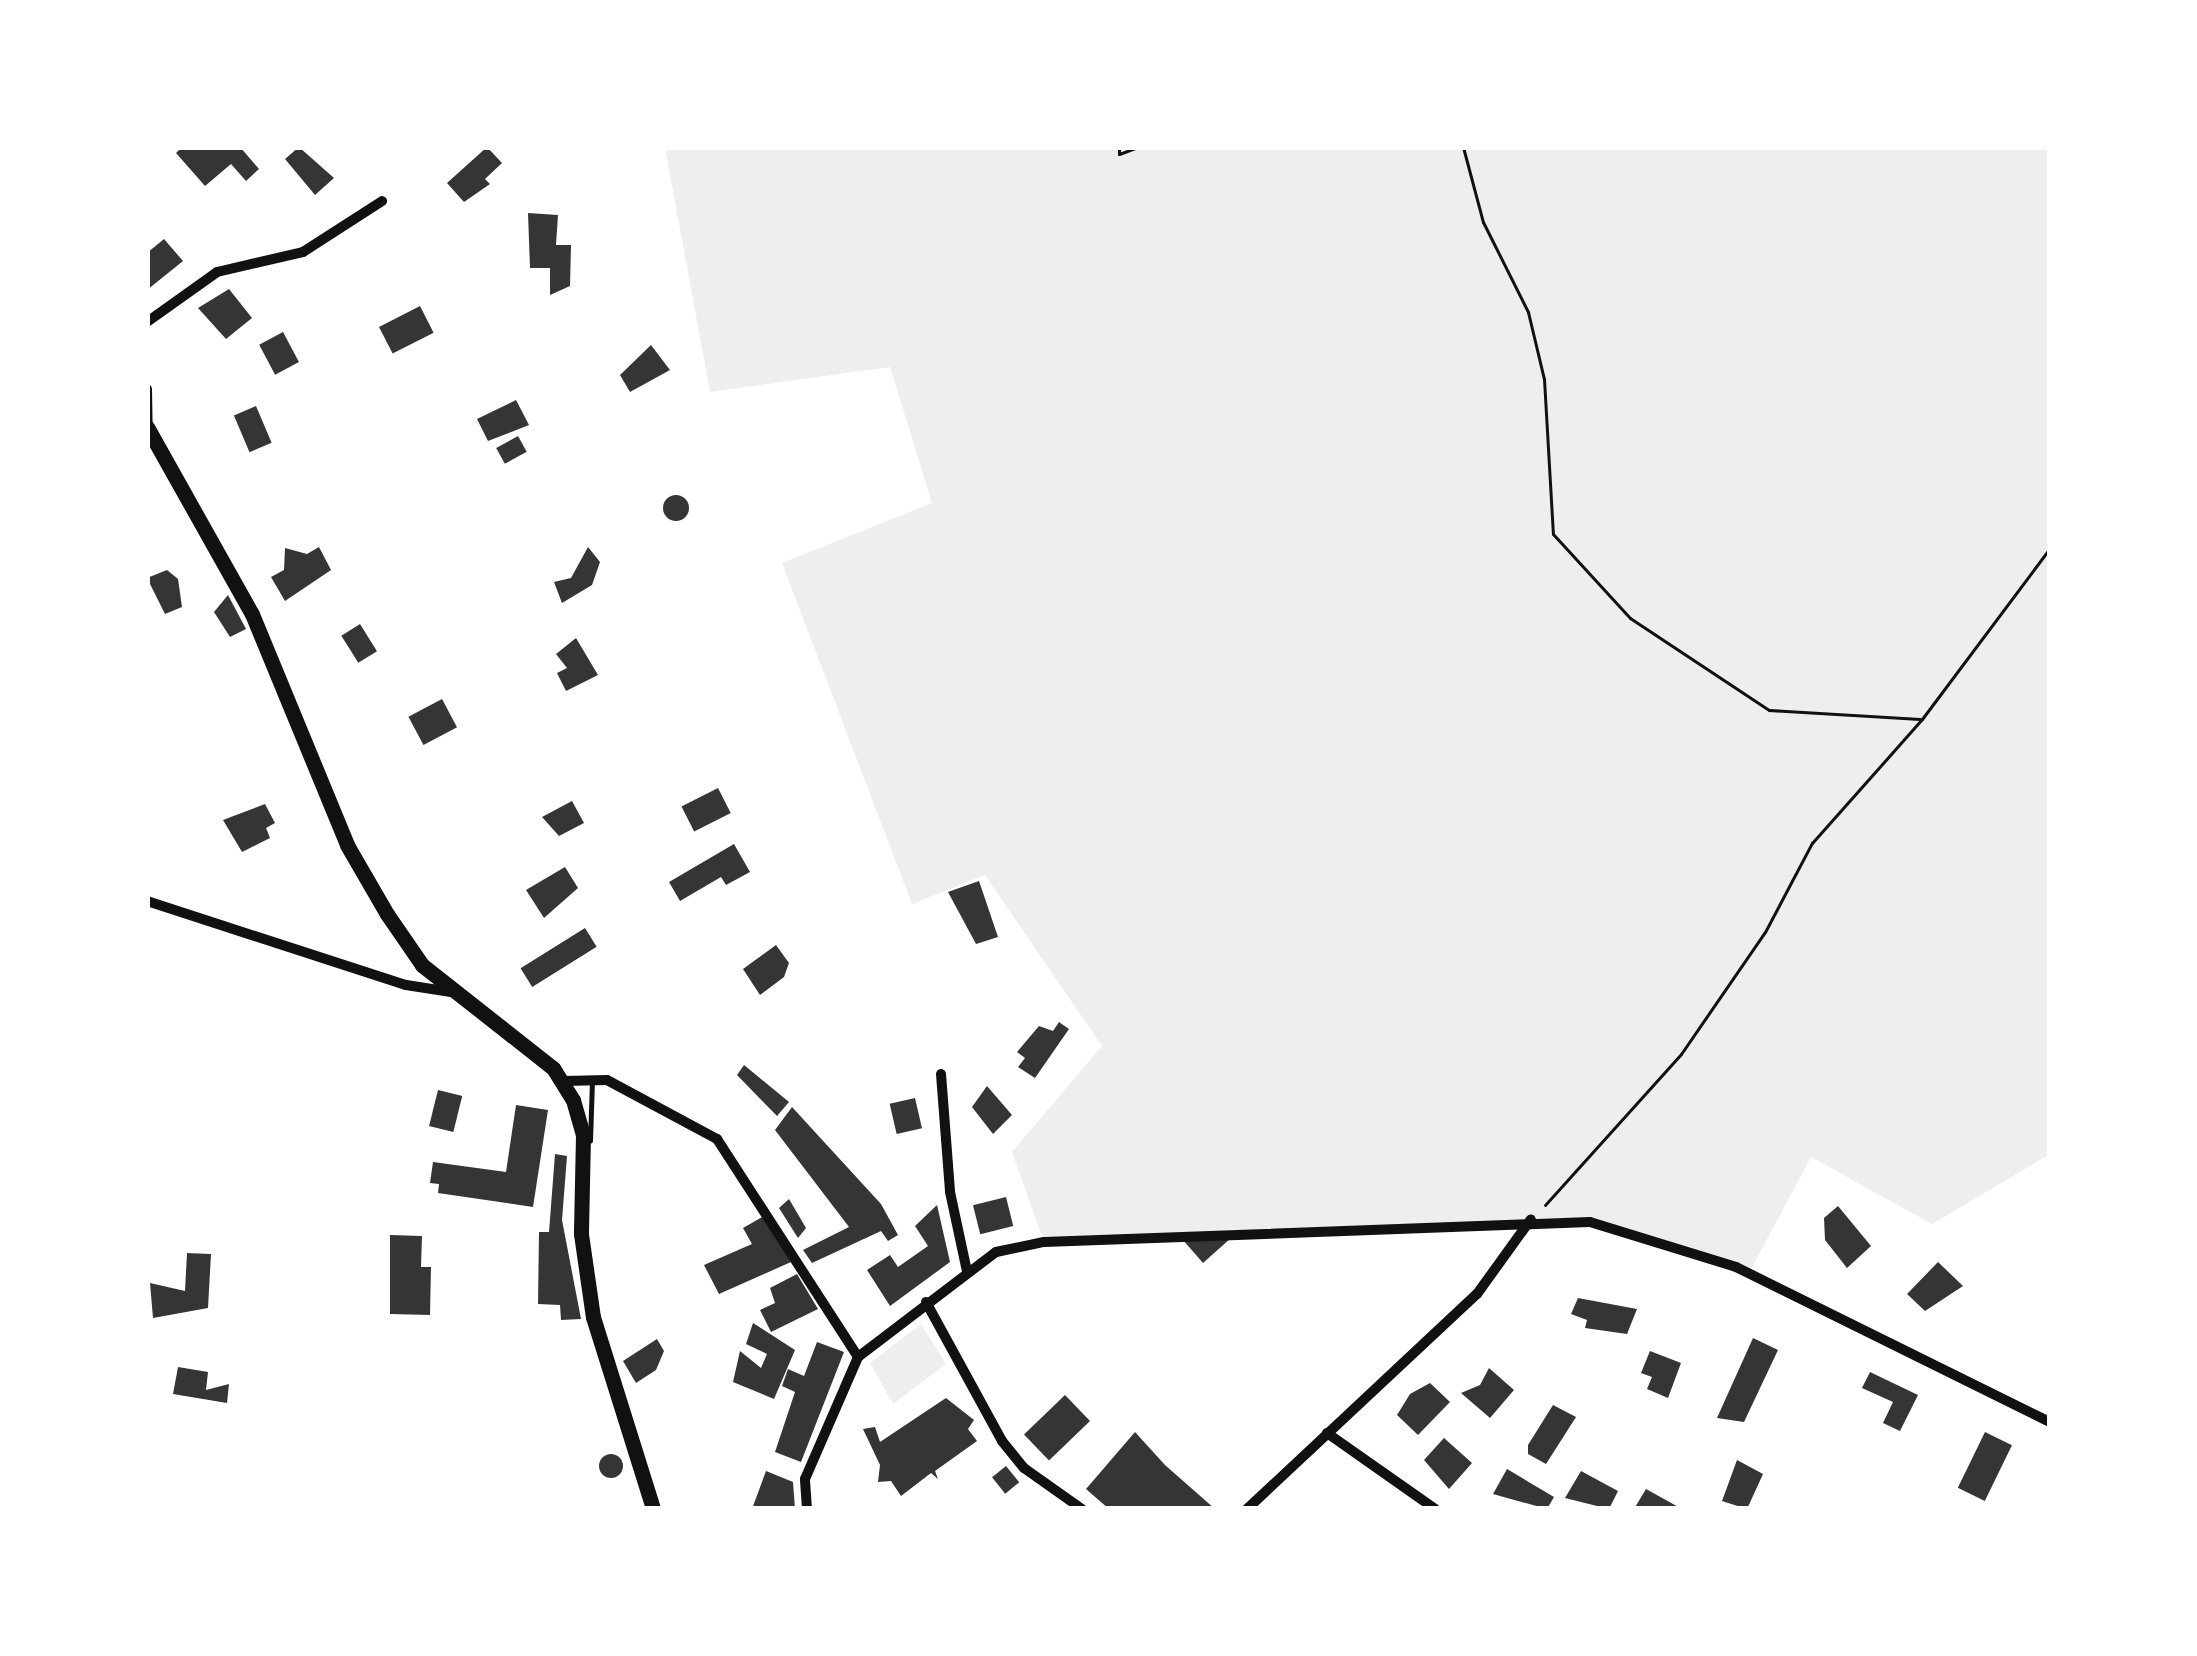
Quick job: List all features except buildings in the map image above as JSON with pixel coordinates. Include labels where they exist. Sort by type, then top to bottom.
[{"type":"main road","points":[[147,428],[260,631],[360,871],[410,952],[564,1081],[583,1135],[581,1234],[593,1317],[653,1509]]},
{"type":"street","points":[[147,322],[217,272],[303,252],[382,201]]},
{"type":"street","points":[[147,389],[147,428]]},
{"type":"street","points":[[147,901],[406,985],[457,993]]},
{"type":"street","points":[[940,1074],[950,1192],[967,1271]]},
{"type":"street","points":[[564,1081],[592,1078],[717,1139],[858,1357]]},
{"type":"street","points":[[1246,1509],[1478,1294],[1531,1220]]},
{"type":"street","points":[[807,1509],[806,1479],[858,1357],[996,1252],[1044,1241],[1531,1220],[1590,1222],[1714,1259],[2050,1422]]},
{"type":"street","points":[[926,1302],[1002,1441],[1024,1468],[1082,1509]]},
{"type":"street","points":[[1327,1433],[1435,1509]]},
{"type":"lane","points":[[584,1164],[592,1078]]},
{"type":"path","points":[[1118,147],[1118,154],[1138,147]]},
{"type":"path","points":[[1463,147],[1483,222],[1528,312],[1544,379],[1552,534],[1630,618],[1769,710],[1922,719]]},
{"type":"path","points":[[1531,1220],[1681,1054],[1765,932],[1812,842],[1922,719],[2050,548]]},
{"type":"shaded area","points":[[665,147],[2050,147],[2050,1154],[1932,1224],[1811,1157],[1749,1273],[1590,1222],[1044,1242],[1012,1152],[1102,1046],[985,875],[912,904],[782,563],[932,503],[890,367],[710,392]]},
{"type":"shaded area","points":[[921,1324],[946,1364],[893,1404],[870,1363]]}]
